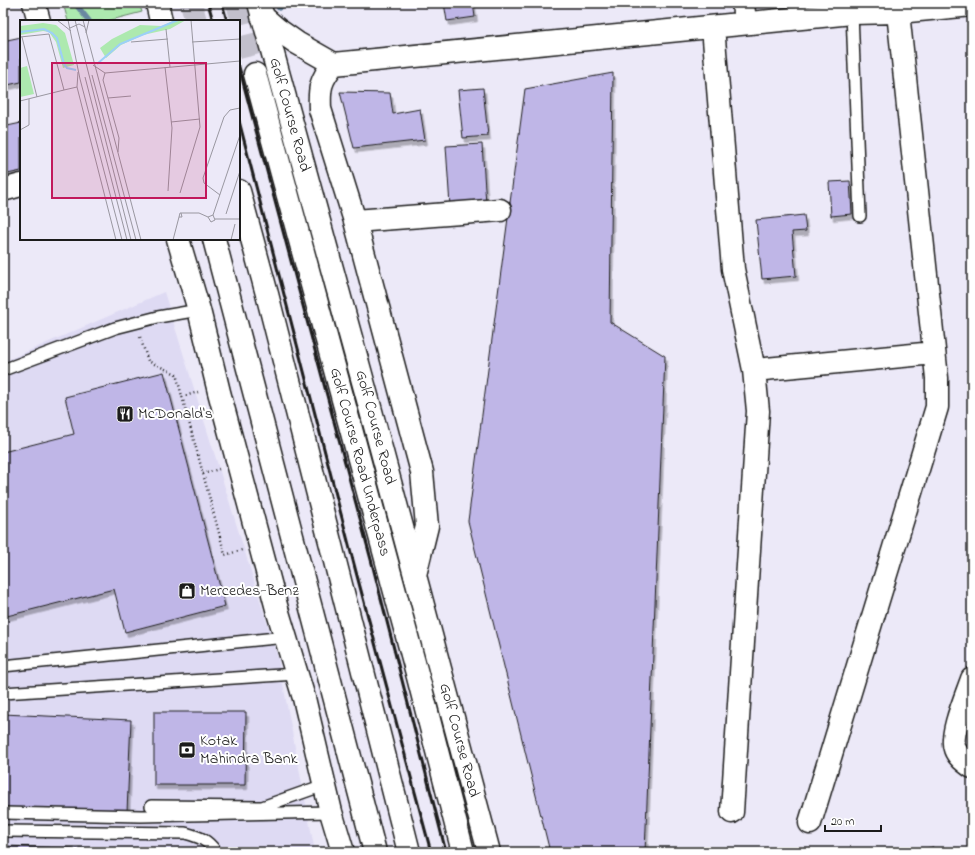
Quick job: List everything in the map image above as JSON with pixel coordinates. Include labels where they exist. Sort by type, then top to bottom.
[{"type":"street","points":[[34,3],[39,20]]},
{"type":"street","points":[[157,3],[161,20]]},
{"type":"street","points":[[260,9],[277,29],[297,43],[334,64],[713,27],[744,13],[852,13],[897,7],[972,5]]},
{"type":"street","points":[[810,823],[938,408],[938,378],[934,353],[897,7]]},
{"type":"street","name":"Golf Course Road","points":[[260,9],[490,852]]},
{"type":"street","points":[[713,27],[733,269],[754,370],[758,410],[732,812]]},
{"type":"street","points":[[334,64],[324,75],[319,90],[320,109],[355,221],[422,472],[427,526],[415,575]]},
{"type":"street","name":"Golf Course Road Underpass","points":[[255,74],[418,677],[462,852]]},
{"type":"street","points":[[3,190],[20,185]]},
{"type":"street","points":[[240,195],[269,302],[409,852]]},
{"type":"street","points":[[355,221],[500,210]]},
{"type":"street","points":[[178,240],[199,310],[219,392],[260,544],[304,698],[324,785],[343,852]]},
{"type":"street","points":[[214,240],[375,852]]},
{"type":"street","points":[[754,370],[934,353]]},
{"type":"street","points":[[972,679],[953,740],[954,748],[960,757],[972,767]]},
{"type":"lane","points":[[852,13],[860,216]]},
{"type":"lane","points":[[3,370],[115,328],[158,317],[199,310]]},
{"type":"lane","points":[[3,666],[286,638]]},
{"type":"lane","points":[[3,693],[297,674]]},
{"type":"lane","points":[[151,806],[262,807],[324,785]]},
{"type":"lane","points":[[3,813],[141,816],[331,812]]},
{"type":"lane","points":[[3,831],[185,833],[199,837],[210,844],[216,852]]},
{"type":"path","points":[[135,323],[148,361],[176,374],[225,555],[260,544]]},
{"type":"shaded area","points":[[164,292],[278,658],[315,852],[3,852],[3,362]]},
{"type":"green space","points":[[63,3],[139,3],[142,12],[111,20],[68,20]]},
{"type":"building","points":[[444,3],[473,3],[475,17],[447,21]]},
{"type":"building","points":[[20,37],[20,82],[3,86],[3,41]]},
{"type":"building","points":[[613,73],[610,322],[665,356],[645,852],[550,852],[468,521],[525,89]]},
{"type":"building","points":[[483,88],[488,136],[463,138],[458,90]]},
{"type":"building","points":[[340,92],[390,93],[393,114],[420,109],[425,140],[354,148]]},
{"type":"building","points":[[20,123],[20,171],[3,175],[3,127]]},
{"type":"building","points":[[482,144],[486,204],[450,206],[446,146]]},
{"type":"building","points":[[850,181],[852,214],[831,216],[829,182]]},
{"type":"building","points":[[804,215],[806,231],[792,232],[796,276],[762,279],[756,220]]},
{"type":"building","points":[[164,372],[225,606],[125,632],[114,589],[3,617],[3,452],[74,434],[65,397]]},
{"type":"building","points":[[154,712],[246,712],[245,785],[154,785]]},
{"type":"building","points":[[3,714],[131,720],[127,812],[3,807]]},
{"type":"building","points":[[3,846],[133,850],[133,852],[3,852]]},
{"type":"building","points":[[933,847],[933,852],[912,852]]},
{"type":"waterway","points":[[75,3],[88,20]]},
{"type":"waterway","points":[[279,8],[285,3]]},
{"type":"tunnel","points":[[191,3],[196,20]]},
{"type":"tunnel","points":[[237,3],[255,74]]},
{"type":"railway","points":[[208,3],[213,20]]},
{"type":"railway","points":[[222,3],[227,20]]},
{"type":"railway","points":[[240,71],[373,567],[446,852]]},
{"type":"railway","points":[[240,125],[356,572],[431,852]]},
{"type":"place","name":"McDonald's","points":[[125,414]]},
{"type":"place","name":"Mercedes-Benz","points":[[187,591]]},
{"type":"place","name":"Kotak Mahindra Bank","points":[[187,750]]}]
